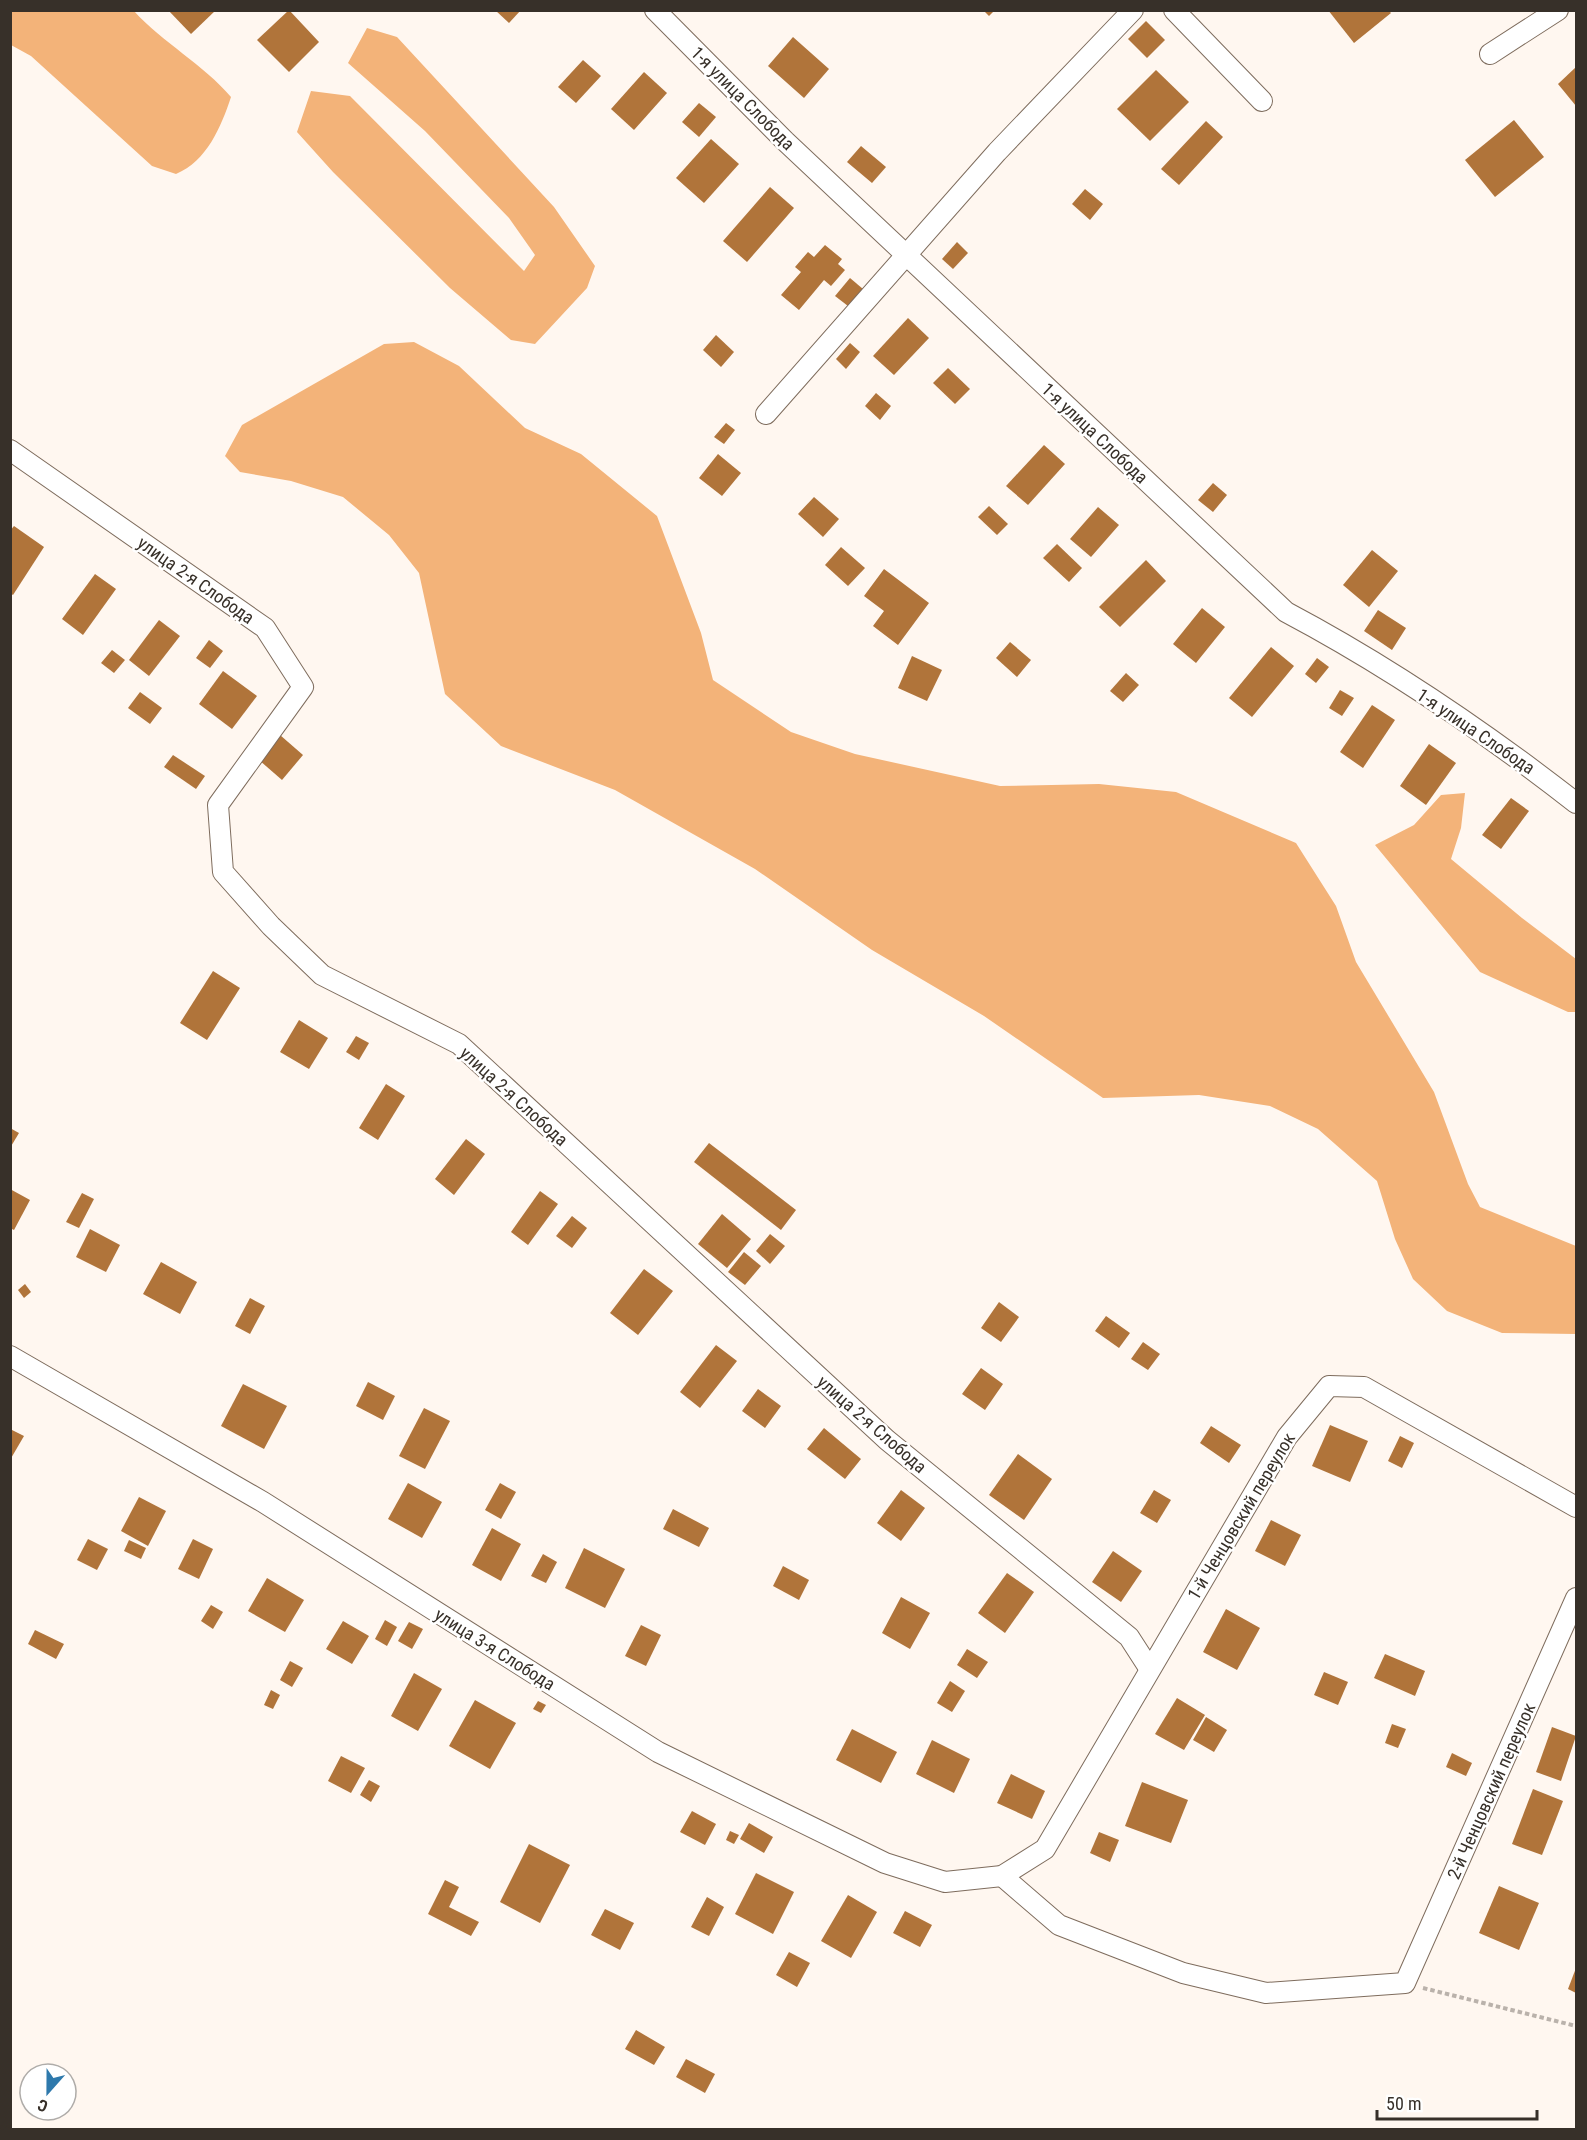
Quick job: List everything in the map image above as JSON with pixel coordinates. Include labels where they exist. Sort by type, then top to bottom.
[{"type":"street","name":"1-я улица Слобода","points":[[655,10],[785,141],[1286,612],[1356,650],[1524,762],[1576,803]]},
{"type":"street","points":[[766,414],[997,152],[1133,10]]},
{"type":"street","points":[[1174,10],[1262,101]]},
{"type":"street","points":[[1490,54],[1558,10]]},
{"type":"street","name":"улица 2-я Слобода","points":[[10,450],[265,628],[303,687],[218,805],[223,872],[271,926],[322,975],[459,1044],[887,1440],[1129,1636],[1149,1668]]},
{"type":"street","name":"улица 3-я Слобода","points":[[10,1356],[263,1502],[658,1752],[885,1863],[945,1882],[1002,1876]]},
{"type":"street","name":"1-й Ченцовский переулок","points":[[1002,1876],[1045,1849],[1149,1668],[1287,1437],[1329,1386],[1364,1387],[1576,1508]]},
{"type":"street","name":"2-й Ченцовский переулок","points":[[1405,1983],[1576,1598]]},
{"type":"street","points":[[1002,1876],[1059,1925],[1183,1973],[1266,1993],[1405,1983]]},
{"type":"path","points":[[1405,1983],[1576,2026]]},
{"type":"shaded area","points":[[11,10],[134,11],[145,23],[208,74],[231,97],[223,120],[211,142],[196,161],[176,174],[152,166],[31,56],[11,45]]},
{"type":"shaded area","points":[[367,28],[397,37],[554,207],[595,266],[587,288],[535,344],[511,340],[450,288],[333,172],[297,132],[311,91],[350,96],[524,271],[535,255],[509,218],[425,131],[348,63]]},
{"type":"shaded area","points":[[414,342],[459,366],[525,428],[581,454],[657,516],[701,633],[713,680],[791,732],[855,754],[1000,786],[1099,784],[1176,792],[1296,843],[1336,906],[1356,962],[1434,1092],[1468,1184],[1480,1207],[1576,1246],[1576,1334],[1502,1333],[1447,1311],[1413,1279],[1395,1239],[1377,1181],[1318,1129],[1270,1106],[1199,1095],[1103,1098],[984,1016],[872,950],[755,869],[615,790],[501,746],[445,694],[419,573],[389,535],[343,497],[291,481],[240,472],[225,456],[242,425],[384,344]]},
{"type":"shaded area","points":[[1465,793],[1461,828],[1451,859],[1576,959],[1576,1012],[1568,1012],[1480,972],[1375,845],[1414,825],[1441,795]]},
{"type":"building","points":[[168,10],[216,10],[191,34]]},
{"type":"building","points":[[289,10],[319,42],[289,72],[257,40]]},
{"type":"building","points":[[495,10],[521,10],[509,23]]},
{"type":"building","points":[[983,10],[995,10],[989,16]]},
{"type":"building","points":[[1328,10],[1388,10],[1391,13],[1354,43]]},
{"type":"building","points":[[1146,21],[1165,40],[1147,58],[1128,39]]},
{"type":"building","points":[[793,37],[829,69],[804,98],[768,66]]},
{"type":"building","points":[[583,60],[601,76],[576,103],[558,87]]},
{"type":"building","points":[[1576,67],[1576,106],[1558,84]]},
{"type":"building","points":[[1156,70],[1189,102],[1150,141],[1117,109]]},
{"type":"building","points":[[644,72],[667,93],[634,130],[611,109]]},
{"type":"building","points":[[699,103],[716,117],[699,137],[682,122]]},
{"type":"building","points":[[1514,120],[1544,157],[1495,197],[1465,160]]},
{"type":"building","points":[[1206,121],[1223,137],[1179,185],[1161,169]]},
{"type":"building","points":[[711,139],[739,164],[704,203],[676,178]]},
{"type":"building","points":[[861,146],[886,167],[872,183],[847,162]]},
{"type":"building","points":[[770,187],[794,208],[747,262],[723,241]]},
{"type":"building","points":[[1085,189],[1103,204],[1090,220],[1072,204]]},
{"type":"building","points":[[957,242],[968,253],[953,269],[942,259]]},
{"type":"building","points":[[825,245],[842,259],[838,264],[845,270],[831,286],[824,280],[799,310],[781,295],[801,272],[795,267],[808,252],[814,257]]},
{"type":"building","points":[[850,278],[863,289],[848,306],[835,296]]},
{"type":"building","points":[[908,318],[929,338],[894,375],[873,356]]},
{"type":"building","points":[[716,335],[734,352],[721,367],[703,350]]},
{"type":"building","points":[[850,343],[860,352],[846,369],[836,359]]},
{"type":"building","points":[[948,368],[970,389],[955,404],[933,383]]},
{"type":"building","points":[[876,393],[891,406],[880,420],[865,406]]},
{"type":"building","points":[[726,423],[735,430],[724,444],[714,437]]},
{"type":"building","points":[[1044,445],[1065,464],[1028,505],[1006,486]]},
{"type":"building","points":[[718,454],[741,473],[722,496],[699,478]]},
{"type":"building","points":[[1213,483],[1227,495],[1213,512],[1198,500]]},
{"type":"building","points":[[814,497],[839,519],[823,537],[798,514]]},
{"type":"building","points":[[989,506],[1008,524],[997,535],[978,517]]},
{"type":"building","points":[[1098,507],[1119,525],[1091,557],[1070,539]]},
{"type":"building","points":[[14,526],[44,547],[13,595],[10,593],[10,531]]},
{"type":"building","points":[[1057,544],[1082,568],[1069,582],[1043,558]]},
{"type":"building","points":[[841,547],[865,568],[848,586],[825,565]]},
{"type":"building","points":[[1372,550],[1398,571],[1369,607],[1343,585]]},
{"type":"building","points":[[1146,560],[1166,581],[1120,627],[1099,607]]},
{"type":"building","points":[[884,569],[929,603],[898,645],[873,626],[884,611],[864,596]]},
{"type":"building","points":[[95,574],[116,589],[83,635],[62,619]]},
{"type":"building","points":[[1202,608],[1225,627],[1196,663],[1173,644]]},
{"type":"building","points":[[1378,610],[1406,628],[1392,650],[1364,631]]},
{"type":"building","points":[[159,620],[180,636],[149,676],[129,660]]},
{"type":"building","points":[[209,640],[223,651],[210,668],[196,658]]},
{"type":"building","points":[[1010,642],[1031,660],[1017,677],[996,658]]},
{"type":"building","points":[[1271,647],[1294,666],[1252,717],[1229,698]]},
{"type":"building","points":[[112,650],[125,660],[114,673],[101,663]]},
{"type":"building","points":[[912,656],[942,670],[927,701],[898,688]]},
{"type":"building","points":[[1317,658],[1329,667],[1316,683],[1305,674]]},
{"type":"building","points":[[223,671],[257,696],[232,729],[199,704]]},
{"type":"building","points":[[1126,673],[1139,685],[1123,702],[1110,691]]},
{"type":"building","points":[[1340,690],[1354,698],[1342,716],[1329,708]]},
{"type":"building","points":[[140,692],[162,708],[150,724],[128,708]]},
{"type":"building","points":[[1372,705],[1395,720],[1363,768],[1340,752]]},
{"type":"building","points":[[280,735],[303,755],[282,780],[259,760]]},
{"type":"building","points":[[1429,744],[1456,763],[1426,805],[1400,786]]},
{"type":"building","points":[[173,755],[205,776],[196,789],[164,767]]},
{"type":"building","points":[[1511,798],[1529,811],[1501,849],[1482,835]]},
{"type":"building","points":[[213,971],[240,988],[207,1040],[180,1023]]},
{"type":"building","points":[[299,1020],[328,1038],[309,1069],[280,1052]]},
{"type":"building","points":[[356,1036],[369,1043],[359,1060],[346,1052]]},
{"type":"building","points":[[386,1084],[405,1096],[378,1140],[359,1128]]},
{"type":"building","points":[[10,1128],[19,1133],[10,1148]]},
{"type":"building","points":[[466,1139],[485,1154],[454,1195],[435,1179]]},
{"type":"building","points":[[709,1143],[796,1210],[781,1230],[694,1162]]},
{"type":"building","points":[[10,1189],[30,1200],[14,1230],[10,1228]]},
{"type":"building","points":[[540,1191],[558,1204],[528,1245],[511,1232]]},
{"type":"building","points":[[82,1193],[94,1199],[79,1228],[66,1222]]},
{"type":"building","points":[[722,1214],[751,1239],[727,1268],[698,1244]]},
{"type":"building","points":[[572,1216],[587,1228],[572,1248],[556,1236]]},
{"type":"building","points":[[90,1229],[120,1245],[106,1272],[76,1257]]},
{"type":"building","points":[[770,1234],[785,1246],[770,1264],[756,1251]]},
{"type":"building","points":[[744,1252],[761,1266],[745,1285],[728,1272]]},
{"type":"building","points":[[161,1262],[197,1282],[180,1314],[143,1294]]},
{"type":"building","points":[[644,1269],[673,1291],[638,1335],[610,1313]]},
{"type":"building","points":[[25,1284],[31,1292],[24,1298],[18,1290]]},
{"type":"building","points":[[250,1298],[265,1306],[250,1334],[235,1326]]},
{"type":"building","points":[[999,1302],[1019,1317],[1001,1342],[981,1328]]},
{"type":"building","points":[[1106,1316],[1130,1333],[1119,1348],[1095,1331]]},
{"type":"building","points":[[1143,1342],[1160,1354],[1148,1370],[1131,1359]]},
{"type":"building","points":[[716,1345],[737,1361],[700,1408],[680,1392]]},
{"type":"building","points":[[981,1368],[1003,1384],[985,1410],[962,1394]]},
{"type":"building","points":[[368,1382],[395,1396],[383,1420],[356,1406]]},
{"type":"building","points":[[243,1384],[287,1406],[264,1449],[221,1426]]},
{"type":"building","points":[[758,1389],[781,1406],[765,1428],[742,1411]]},
{"type":"building","points":[[424,1408],[450,1421],[425,1469],[399,1456]]},
{"type":"building","points":[[1330,1425],[1368,1441],[1350,1482],[1312,1466]]},
{"type":"building","points":[[1211,1426],[1241,1445],[1229,1463],[1200,1443]]},
{"type":"building","points":[[824,1428],[861,1459],[845,1479],[807,1449]]},
{"type":"building","points":[[10,1429],[24,1436],[10,1460]]},
{"type":"building","points":[[1400,1436],[1414,1443],[1402,1468],[1388,1461]]},
{"type":"building","points":[[1018,1454],[1052,1479],[1024,1520],[989,1495]]},
{"type":"building","points":[[408,1483],[442,1502],[422,1538],[388,1519]]},
{"type":"building","points":[[500,1483],[516,1492],[501,1519],[485,1510]]},
{"type":"building","points":[[901,1490],[925,1508],[901,1541],[877,1523]]},
{"type":"building","points":[[1154,1490],[1171,1500],[1157,1523],[1140,1513]]},
{"type":"building","points":[[139,1497],[166,1511],[148,1546],[121,1531]]},
{"type":"building","points":[[673,1509],[709,1528],[699,1547],[663,1529]]},
{"type":"building","points":[[1271,1520],[1301,1535],[1285,1566],[1255,1551]]},
{"type":"building","points":[[492,1528],[521,1544],[501,1581],[472,1565]]},
{"type":"building","points":[[88,1539],[108,1549],[97,1570],[77,1560]]},
{"type":"building","points":[[193,1539],[213,1549],[199,1579],[178,1569]]},
{"type":"building","points":[[129,1540],[146,1548],[141,1559],[124,1551]]},
{"type":"building","points":[[584,1548],[625,1569],[605,1608],[565,1588]]},
{"type":"building","points":[[1113,1551],[1142,1571],[1121,1602],[1092,1582]]},
{"type":"building","points":[[543,1554],[557,1562],[546,1583],[531,1576]]},
{"type":"building","points":[[783,1566],[809,1580],[799,1600],[773,1586]]},
{"type":"building","points":[[1007,1573],[1034,1592],[1005,1633],[978,1613]]},
{"type":"building","points":[[267,1578],[304,1600],[285,1632],[248,1611]]},
{"type":"building","points":[[901,1597],[930,1613],[910,1649],[882,1633]]},
{"type":"building","points":[[211,1605],[223,1612],[213,1629],[201,1621]]},
{"type":"building","points":[[1226,1609],[1260,1628],[1237,1670],[1203,1652]]},
{"type":"building","points":[[385,1620],[397,1627],[387,1646],[375,1639]]},
{"type":"building","points":[[343,1621],[369,1636],[352,1664],[326,1649]]},
{"type":"building","points":[[409,1622],[423,1629],[412,1649],[398,1641]]},
{"type":"building","points":[[641,1625],[661,1635],[646,1666],[625,1656]]},
{"type":"building","points":[[35,1630],[64,1644],[56,1659],[28,1644]]},
{"type":"building","points":[[967,1649],[988,1662],[977,1678],[957,1665]]},
{"type":"building","points":[[1385,1654],[1425,1671],[1415,1696],[1374,1678]]},
{"type":"building","points":[[290,1661],[303,1668],[292,1687],[280,1680]]},
{"type":"building","points":[[1324,1672],[1348,1682],[1338,1705],[1314,1695]]},
{"type":"building","points":[[414,1673],[442,1689],[418,1731],[391,1716]]},
{"type":"building","points":[[950,1681],[965,1691],[952,1712],[937,1703]]},
{"type":"building","points":[[271,1690],[280,1695],[273,1709],[264,1705]]},
{"type":"building","points":[[1177,1698],[1205,1715],[1184,1750],[1155,1734]]},
{"type":"building","points":[[475,1700],[516,1723],[490,1769],[449,1746]]},
{"type":"building","points":[[538,1701],[546,1705],[541,1713],[533,1709]]},
{"type":"building","points":[[1206,1717],[1227,1730],[1214,1752],[1193,1740]]},
{"type":"building","points":[[1392,1724],[1406,1729],[1398,1748],[1385,1743]]},
{"type":"building","points":[[1552,1727],[1576,1736],[1561,1781],[1536,1772]]},
{"type":"building","points":[[852,1729],[897,1752],[881,1783],[836,1760]]},
{"type":"building","points":[[932,1740],[970,1759],[954,1793],[916,1774]]},
{"type":"building","points":[[1452,1753],[1472,1763],[1466,1776],[1446,1767]]},
{"type":"building","points":[[341,1756],[365,1768],[351,1793],[328,1781]]},
{"type":"building","points":[[1011,1774],[1045,1791],[1032,1819],[997,1803]]},
{"type":"building","points":[[369,1780],[380,1786],[371,1802],[360,1795]]},
{"type":"building","points":[[1142,1782],[1188,1800],[1171,1843],[1125,1826]]},
{"type":"building","points":[[1533,1789],[1563,1801],[1542,1855],[1512,1844]]},
{"type":"building","points":[[692,1811],[716,1824],[705,1845],[680,1832]]},
{"type":"building","points":[[749,1823],[773,1837],[764,1853],[740,1839]]},
{"type":"building","points":[[730,1831],[739,1835],[734,1844],[726,1840]]},
{"type":"building","points":[[1099,1832],[1119,1840],[1110,1862],[1090,1853]]},
{"type":"building","points":[[529,1844],[570,1865],[540,1923],[500,1902]]},
{"type":"building","points":[[756,1873],[794,1892],[773,1934],[735,1914]]},
{"type":"building","points":[[445,1880],[459,1887],[449,1907],[479,1922],[471,1936],[428,1914]]},
{"type":"building","points":[[1499,1886],[1539,1903],[1519,1950],[1479,1933]]},
{"type":"building","points":[[848,1895],[877,1912],[851,1958],[821,1941]]},
{"type":"building","points":[[707,1897],[724,1907],[709,1936],[691,1927]]},
{"type":"building","points":[[605,1909],[634,1923],[620,1950],[591,1935]]},
{"type":"building","points":[[905,1911],[932,1925],[920,1947],[893,1933]]},
{"type":"building","points":[[789,1952],[810,1963],[797,1987],[776,1975]]},
{"type":"building","points":[[1576,1968],[1576,1993],[1568,1989]]},
{"type":"building","points":[[636,2030],[665,2047],[654,2065],[625,2049]]},
{"type":"building","points":[[686,2059],[715,2074],[705,2093],[676,2077]]}]
